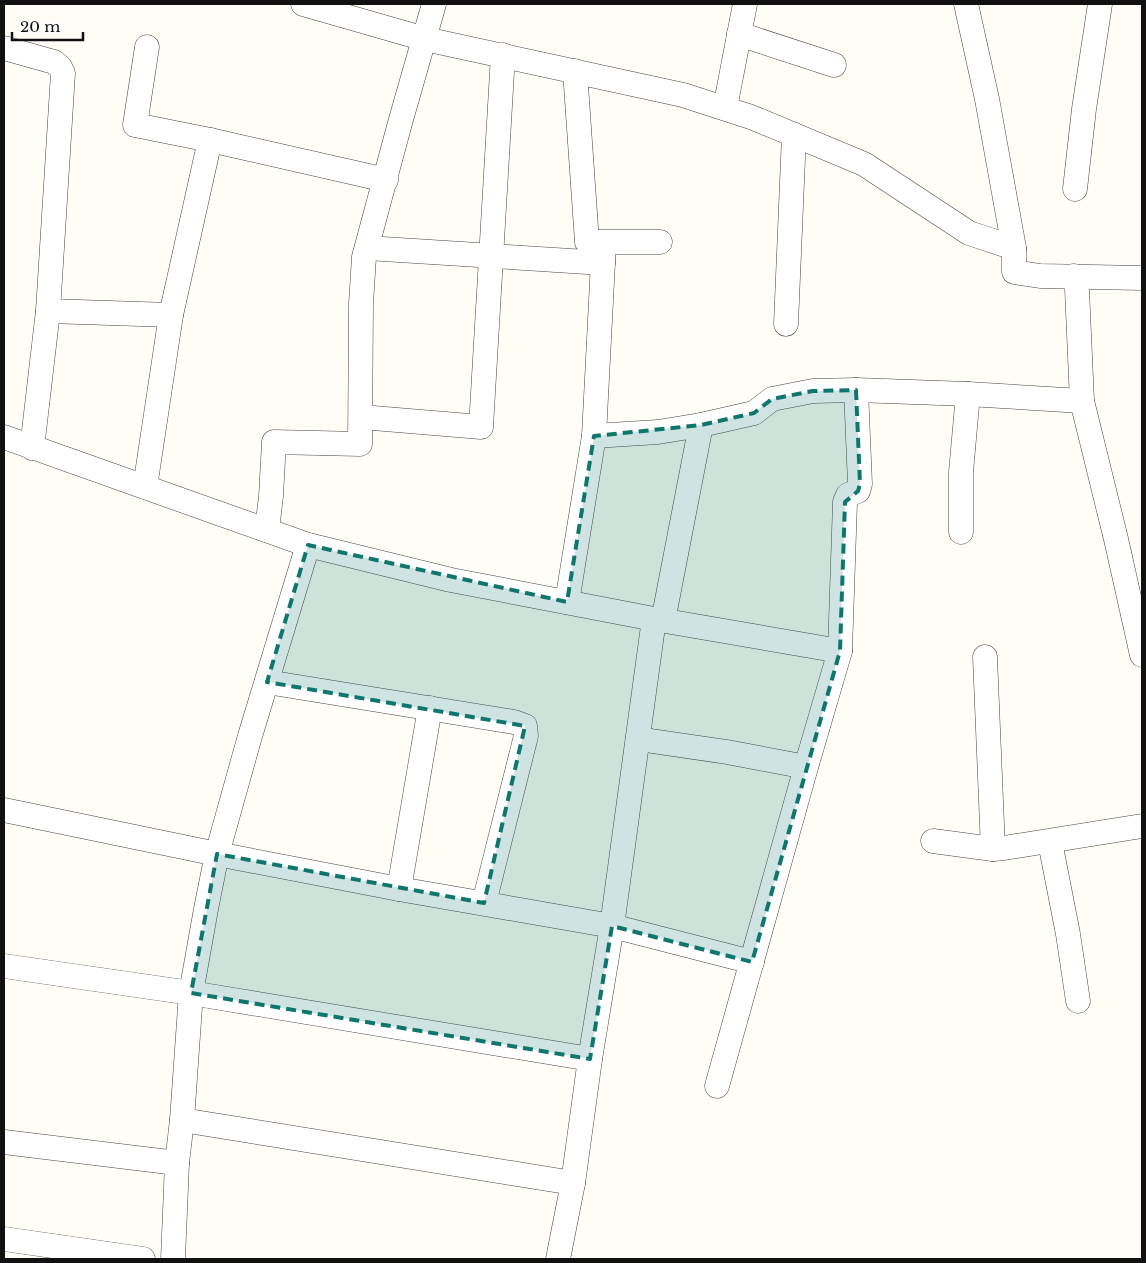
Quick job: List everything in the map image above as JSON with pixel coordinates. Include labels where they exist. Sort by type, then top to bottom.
[{"type":"street","points":[[303,4],[425,38],[683,95],[725,108],[864,164],[969,233],[1014,248]]},
{"type":"street","points":[[267,530],[274,442],[360,444],[361,304],[364,257],[434,4]]},
{"type":"street","points":[[725,108],[745,4]]},
{"type":"street","points":[[966,4],[987,99],[1014,248],[1014,272],[1040,276],[1142,278]]},
{"type":"street","points":[[1075,189],[1084,109],[1100,4]]},
{"type":"street","points":[[738,34],[834,65]]},
{"type":"street","points":[[147,47],[135,125],[386,180]]},
{"type":"street","points":[[4,48],[54,62],[60,66],[63,73],[48,311],[32,448]]},
{"type":"street","points":[[360,417],[481,427],[503,56]]},
{"type":"street","points":[[575,71],[587,242],[604,253]]},
{"type":"street","points":[[786,324],[794,135]]},
{"type":"street","points":[[145,487],[171,315],[210,140]]},
{"type":"street","points":[[367,248],[491,256],[604,253],[660,242]]},
{"type":"street","points":[[567,602],[594,436],[604,253]]},
{"type":"street","points":[[1074,276],[1077,289],[1082,401],[1137,604],[1142,655]]},
{"type":"street","points":[[48,311],[171,315]]},
{"type":"street","points":[[594,436],[658,432],[701,425],[754,413],[772,399],[813,391],[856,390],[968,394],[1082,401]]},
{"type":"street","points":[[717,1086],[840,651],[844,502],[848,495],[858,491],[860,484],[856,390]]},
{"type":"street","points":[[961,532],[961,472],[968,394]]},
{"type":"street","points":[[558,1259],[572,1183],[612,926],[638,739],[659,620],[701,425]]},
{"type":"street","points":[[4,437],[308,545],[451,580],[659,620],[840,651]]},
{"type":"street","points":[[173,1259],[177,1163],[191,993],[217,854],[266,682],[308,545]]},
{"type":"street","points":[[985,657],[993,849]]},
{"type":"street","points":[[266,682],[514,722],[525,726],[526,736],[484,903]]},
{"type":"street","points":[[399,889],[423,758],[430,708]]},
{"type":"street","points":[[638,739],[727,752],[806,767]]},
{"type":"street","points":[[4,810],[399,889],[612,926],[752,962]]},
{"type":"street","points":[[933,841],[993,849],[1050,842],[1142,826]]},
{"type":"street","points":[[1050,842],[1068,934],[1078,1001]]},
{"type":"street","points":[[4,966],[191,993],[590,1059]]},
{"type":"street","points":[[182,1120],[572,1183]]},
{"type":"street","points":[[4,1142],[177,1163]]},
{"type":"street","points":[[4,1239],[143,1259]]},
{"type":"highlighted area","points":[[856,390],[860,484],[858,491],[845,502],[840,651],[752,962],[612,926],[590,1059],[191,993],[217,854],[484,903],[525,726],[267,682],[308,545],[567,602],[594,436],[701,425],[754,413],[772,399],[813,391]]}]
